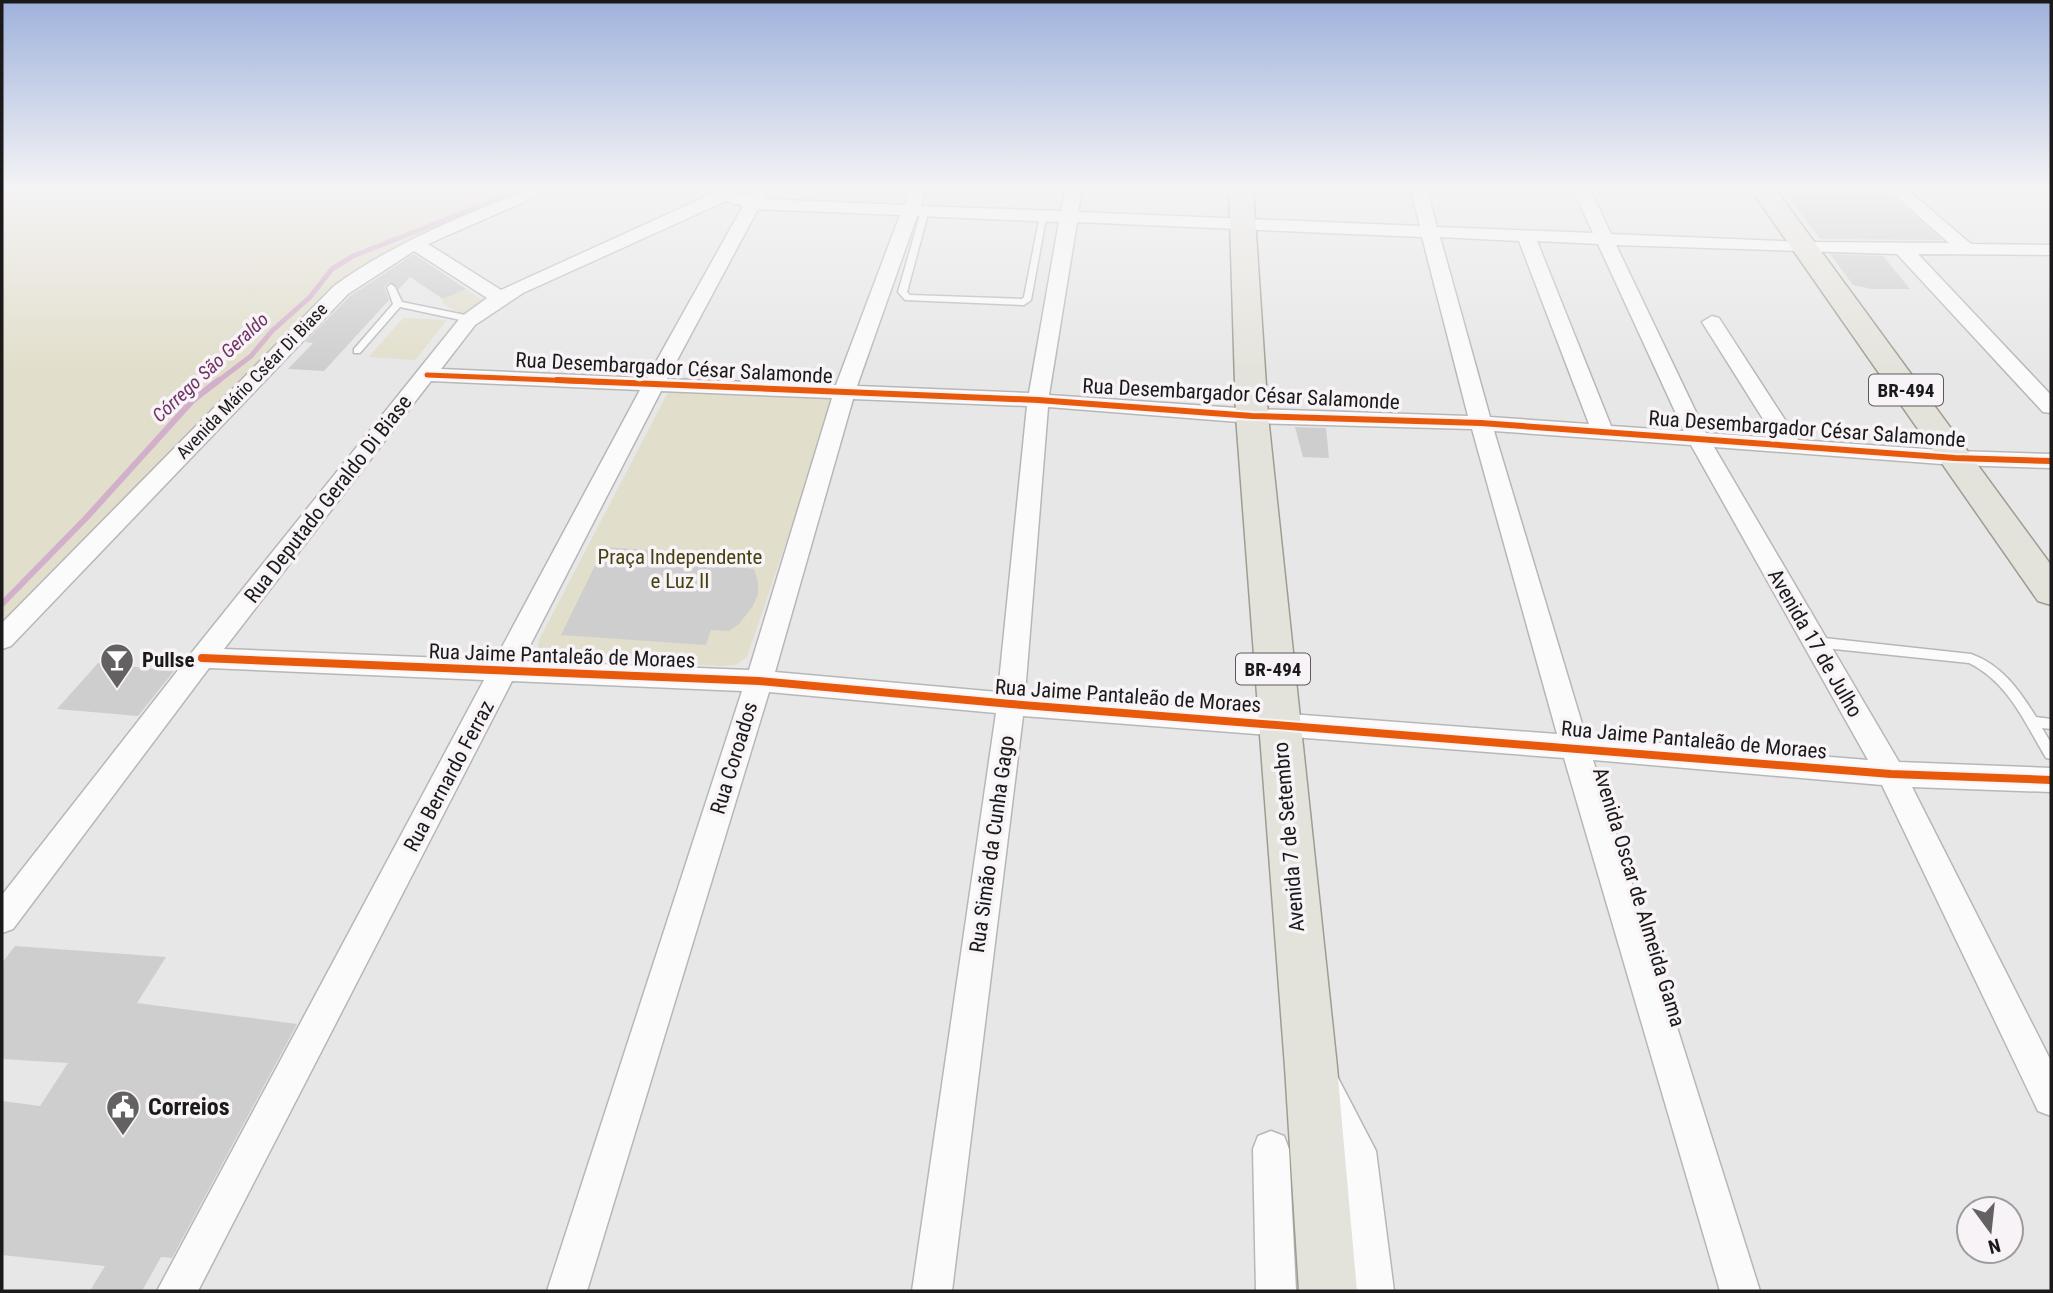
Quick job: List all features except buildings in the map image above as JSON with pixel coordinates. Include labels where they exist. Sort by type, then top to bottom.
[{"type":"main road","name":"Avenida 7 de Setembro","points":[[1245,247],[1252,416],[1311,1068],[1294,1149]]},
{"type":"main road","name":"BR-494","points":[[1804,247],[2051,592]]},
{"type":"main road","points":[[1294,1149],[1328,1291]]},
{"type":"street","name":"Avenida Mário Cséar Di Biase","points":[[2,639],[333,298],[376,265],[409,247]]},
{"type":"street","points":[[420,247],[500,298]]},
{"type":"street","name":"Rua Deputado Geraldo Di Biase","points":[[2,919],[202,658],[470,319],[500,298],[618,247]]},
{"type":"street","name":"Rua Bernardo Ferraz","points":[[177,1291],[654,384],[719,247]]},
{"type":"street","name":"Rua Coroados","points":[[567,1291],[758,681],[844,393],[903,247]]},
{"type":"street","name":"Rua Simão da Cunha Gago","points":[[932,1291],[1011,705],[1054,247]]},
{"type":"street","name":"Avenida Oscar de Almeida Gama","points":[[1435,247],[1481,423],[1575,747],[1740,1291]]},
{"type":"street","points":[[1530,247],[1602,431]]},
{"type":"street","name":"Avenida 17 de Julho","points":[[1610,247],[1698,438],[1891,774],[2051,1098]]},
{"type":"street","points":[[1815,247],[2047,253]]},
{"type":"street","points":[[1965,247],[1969,251]]},
{"type":"street","points":[[1904,250],[2051,407]]},
{"type":"street","points":[[1712,322],[1791,445]]},
{"type":"street","name":"Rua Desembargador César Salamonde","points":[[427,375],[1038,400],[1252,416],[1481,423],[1955,458],[2051,461]]},
{"type":"street","name":"Rua Jaime Pantaleão de Moraes","points":[[202,658],[758,681],[1011,705],[1575,747],[1891,774],[2051,780]]},
{"type":"street","name":"Avenida 7 de Setembro","points":[[1311,1068],[1344,1122],[1358,1151],[1374,1291]]},
{"type":"street","name":"Avenida 7 de Setembro","points":[[1276,1291],[1294,1149]]},
{"type":"lane","points":[[911,247],[902,292],[908,298],[1024,302],[1028,298],[1046,247]]},
{"type":"lane","points":[[391,286],[398,304]]},
{"type":"lane","points":[[398,304],[470,319]]},
{"type":"lane","points":[[357,351],[398,304]]},
{"type":"lane","points":[[1815,642],[1971,659],[1984,663],[1996,672],[2051,754]]},
{"type":"lane","points":[[2031,722],[2051,724]]},
{"type":"green space","points":[[2,247],[398,247],[357,271],[317,305],[2,624]]},
{"type":"green space","points":[[466,289],[483,301],[462,315],[443,304],[443,299]]},
{"type":"green space","points":[[403,318],[447,320],[415,360],[369,357]]},
{"type":"green space","name":"Praça Independente e Luz II","points":[[678,388],[831,396],[834,402],[747,657],[736,665],[720,666],[546,656],[537,650],[539,640],[667,394]]},
{"type":"waterway","name":"Córrego São Geraldo","points":[[217,382],[251,356],[272,331],[310,297],[332,269],[353,256],[375,247]]},
{"type":"waterway","name":"Córrego São Geraldo","points":[[2,604],[87,517],[193,400],[219,380]]},
{"type":"cycle path","points":[[427,375],[1038,400],[1252,416],[1481,423],[1955,458],[2051,461]]},
{"type":"cycle path","points":[[202,658],[759,681],[1011,704],[1891,774],[2051,780]]},
{"type":"place","name":"Pullse","points":[[117,690]]},
{"type":"place","name":"Correios","points":[[123,1137]]}]
